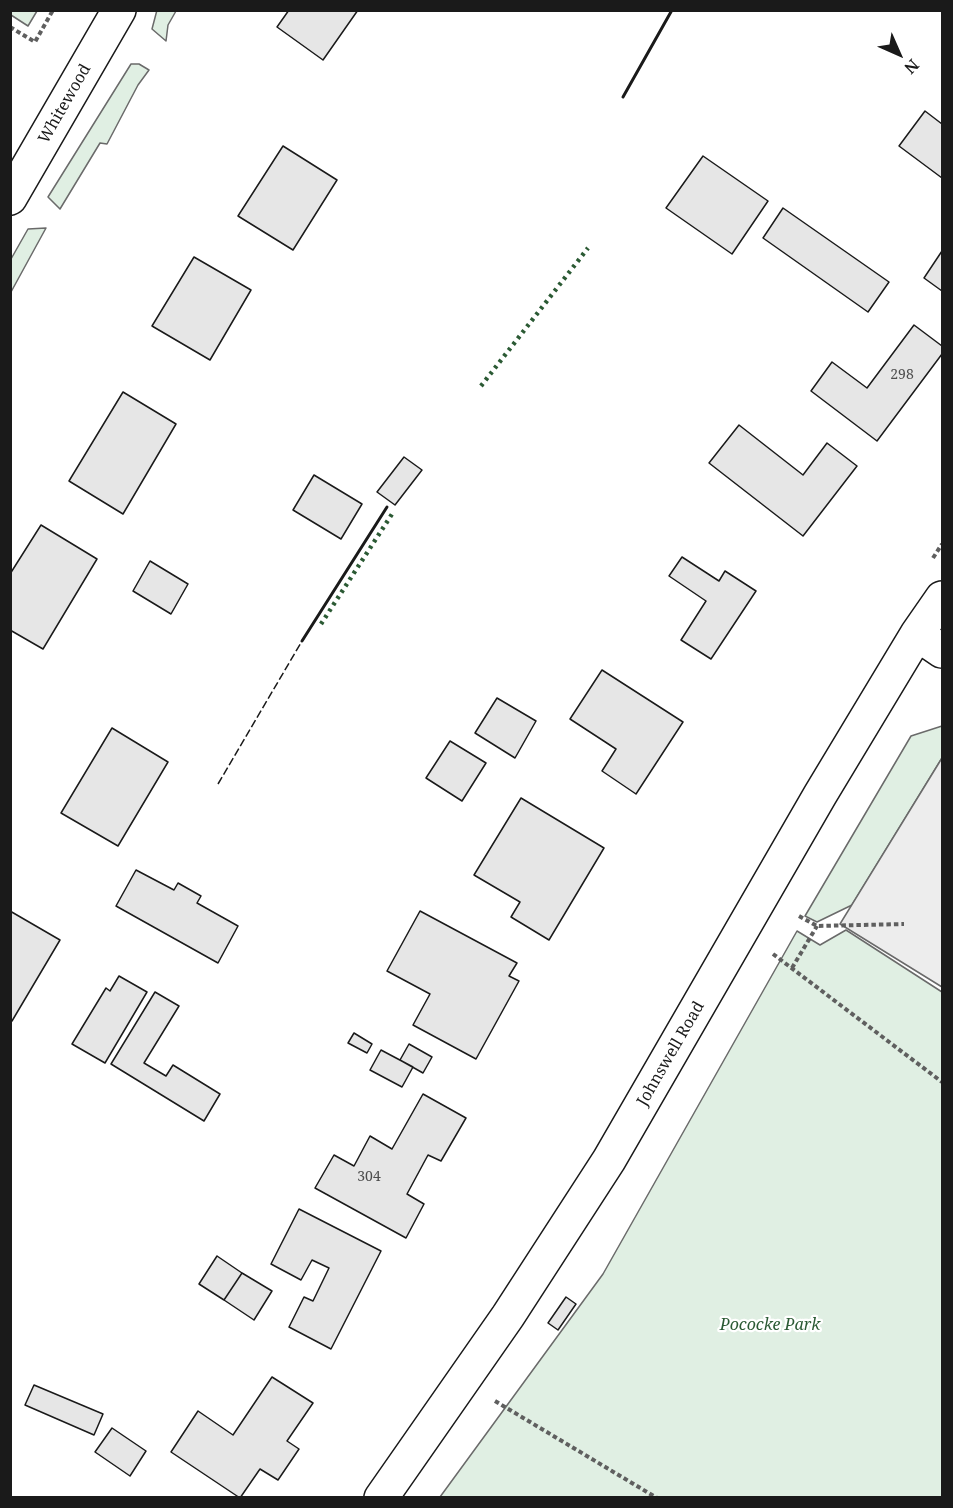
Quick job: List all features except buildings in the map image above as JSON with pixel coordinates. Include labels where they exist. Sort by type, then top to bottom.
[{"type":"street","name":"Whitewood","points":[[10,198],[119,10]]},
{"type":"street","name":"Johnswell Road","points":[[381,1497],[508,1316],[609,1160],[820,795],[930,643],[942,598]]},
{"type":"path","points":[[10,27],[35,42],[53,10]]},
{"type":"path","points":[[799,916],[817,926],[904,924]]},
{"type":"path","points":[[792,968],[817,926]]},
{"type":"path","points":[[742,931],[942,1082]]},
{"type":"path","points":[[486,1396],[657,1497]]},
{"type":"green space","points":[[157,10],[176,11],[168,25],[166,41],[152,29]]},
{"type":"green space","points":[[10,11],[37,11],[28,26],[11,15]]},
{"type":"green space","points":[[131,64],[139,64],[149,70],[138,85],[107,144],[100,143],[60,209],[48,197]]},
{"type":"green space","points":[[46,228],[11,292],[11,259],[28,229]]},
{"type":"green space","points":[[942,726],[942,758],[852,905],[817,922],[805,916],[911,736]]},
{"type":"green space","name":"Pococke Park","points":[[846,930],[942,992],[942,1497],[440,1497],[603,1274],[797,931],[820,945]]},
{"type":"shaded area","points":[[942,758],[942,987],[840,924]]},
{"type":"hedge","points":[[481,386],[588,248]]},
{"type":"hedge","points":[[321,624],[394,511]]},
{"type":"fence","points":[[218,784],[302,641]]},
{"type":"wall","points":[[623,97],[672,10]]},
{"type":"wall","points":[[302,641],[387,507]]}]
